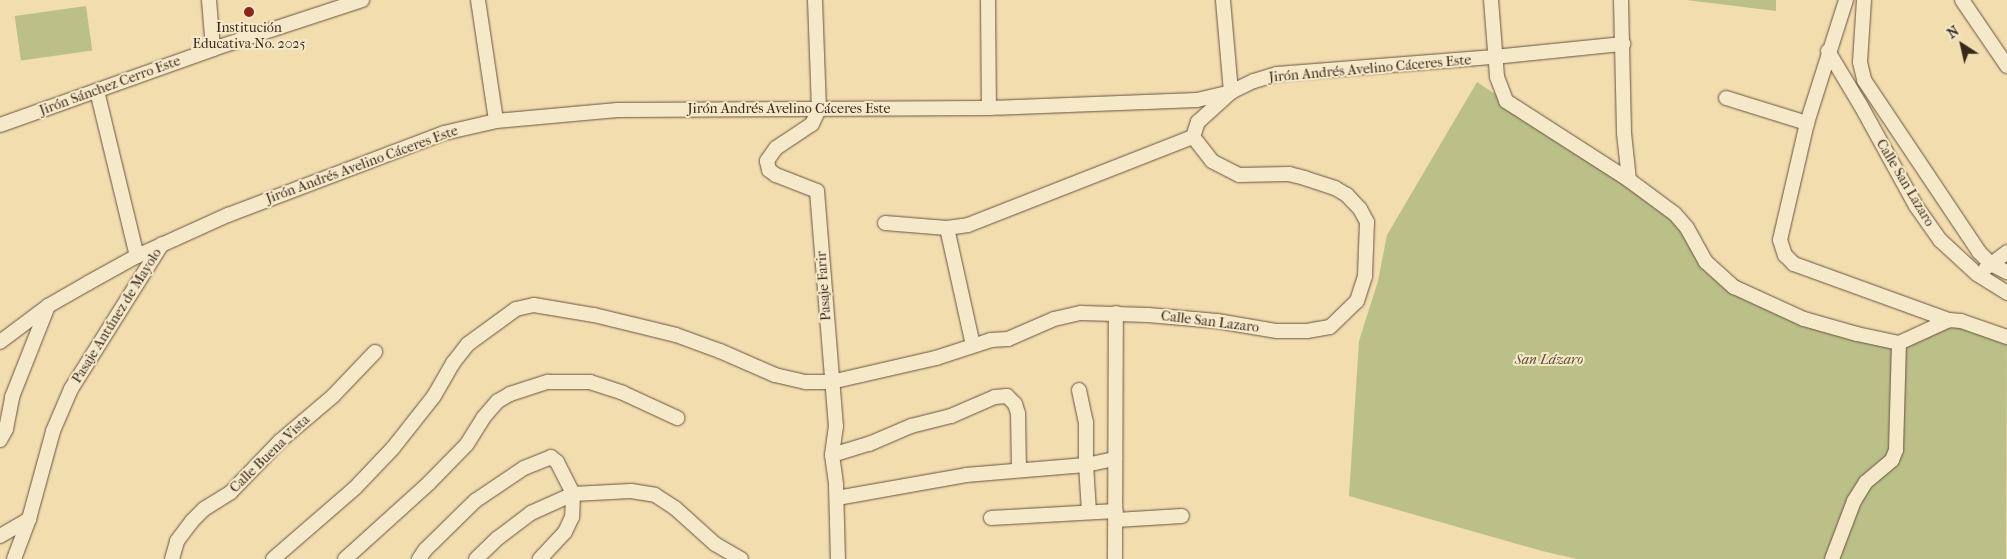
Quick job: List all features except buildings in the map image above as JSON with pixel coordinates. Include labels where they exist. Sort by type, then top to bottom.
[{"type":"street","points":[[209,0],[213,49]]},
{"type":"street","name":"Jirón Sánchez Cerro Este","points":[[0,125],[213,49],[362,0]]},
{"type":"street","points":[[478,0],[496,121]]},
{"type":"street","points":[[815,0],[819,109]]},
{"type":"street","points":[[988,0],[989,108]]},
{"type":"street","points":[[885,223],[947,228],[968,225],[1193,137],[1198,122],[1230,92],[1223,0]]},
{"type":"street","points":[[1492,0],[1494,57],[1498,86],[1506,101],[1629,180],[1675,214],[1687,228],[1706,262],[1734,287],[1804,319],[1857,334],[1899,343],[1949,320]]},
{"type":"street","points":[[1620,0],[1623,44],[1624,133],[1629,180]]},
{"type":"street","points":[[1846,0],[1828,51],[1807,123],[1780,240],[1786,256],[1794,264],[1949,320],[1961,321],[2007,337]]},
{"type":"street","points":[[1864,0],[1860,62],[1864,80],[1979,252],[1991,264],[2007,272]]},
{"type":"street","points":[[1962,0],[2007,66]]},
{"type":"street","name":"Jirón Andrés Avelino Cáceres Este","points":[[0,342],[48,306],[137,256],[228,214],[438,135],[496,121],[618,110],[989,108],[1197,100],[1230,92],[1254,81],[1277,74],[1494,57],[1623,44]]},
{"type":"street","name":"Calle San Lazaro","points":[[1828,51],[1861,106],[1916,206],[1940,240],[1978,274],[2007,293]]},
{"type":"street","points":[[97,91],[137,256]]},
{"type":"street","points":[[1726,98],[1807,123]]},
{"type":"street","name":"Pasaje Farir","points":[[819,109],[812,124],[776,148],[768,161],[769,170],[776,176],[817,191],[836,426],[832,455],[837,498],[838,559]]},
{"type":"street","name":"Calle San Lazaro","points":[[273,559],[355,488],[393,448],[434,396],[453,364],[468,344],[516,309],[534,306],[594,315],[676,335],[791,380],[831,382],[936,358],[991,340],[1008,339],[1066,315],[1116,313],[1217,321],[1277,332],[1307,331],[1330,327],[1357,301],[1365,276],[1367,222],[1360,209],[1347,195],[1322,183],[1289,174],[1239,175],[1212,161],[1193,137]]},
{"type":"street","points":[[947,228],[973,345]]},
{"type":"street","name":"Pasaje Antúnez de Mayolo","points":[[14,559],[29,519],[53,431],[71,389],[108,327],[162,244]]},
{"type":"street","points":[[1978,274],[2007,252]]},
{"type":"street","points":[[0,440],[6,429],[12,397],[48,306]]},
{"type":"street","points":[[1115,559],[1116,313]]},
{"type":"street","points":[[1832,559],[1854,501],[1866,482],[1892,460],[1896,450],[1899,343]]},
{"type":"street","name":"Calle Buena Vista","points":[[172,559],[177,541],[192,521],[204,509],[230,493],[280,441],[333,396],[375,352]]},
{"type":"street","points":[[345,559],[429,483],[467,444],[483,418],[493,407],[510,394],[548,382],[590,382],[623,393],[677,418]]},
{"type":"street","points":[[1080,390],[1086,422],[1089,512]]},
{"type":"street","points":[[832,455],[869,444],[911,426],[951,416],[995,397],[1008,396],[1015,404],[1018,413],[1019,470]]},
{"type":"street","points":[[419,559],[425,550],[475,501],[524,468],[551,457],[557,462],[573,494],[572,517],[565,532],[540,559]]},
{"type":"street","points":[[837,498],[966,475],[1086,465],[1115,459]]},
{"type":"street","points":[[476,559],[498,538],[531,513],[573,494],[631,491],[656,495],[675,508],[715,544],[741,559]]},
{"type":"street","points":[[991,518],[1089,512],[1116,515],[1182,516]]},
{"type":"street","points":[[0,536],[29,519]]},
{"type":"green space","points":[[1686,0],[1776,0],[1776,11]]},
{"type":"green space","points":[[86,6],[92,51],[21,61],[15,16]]},
{"type":"green space","name":"San Lázaro","points":[[1477,82],[1654,200],[1723,272],[1807,318],[1899,348],[1951,321],[2007,337],[2006,559],[1577,559],[1542,551],[1349,496],[1359,341],[1378,281],[1387,235]]},
{"type":"place","name":"Institución Educativa No. 2025","points":[[249,12]]}]
